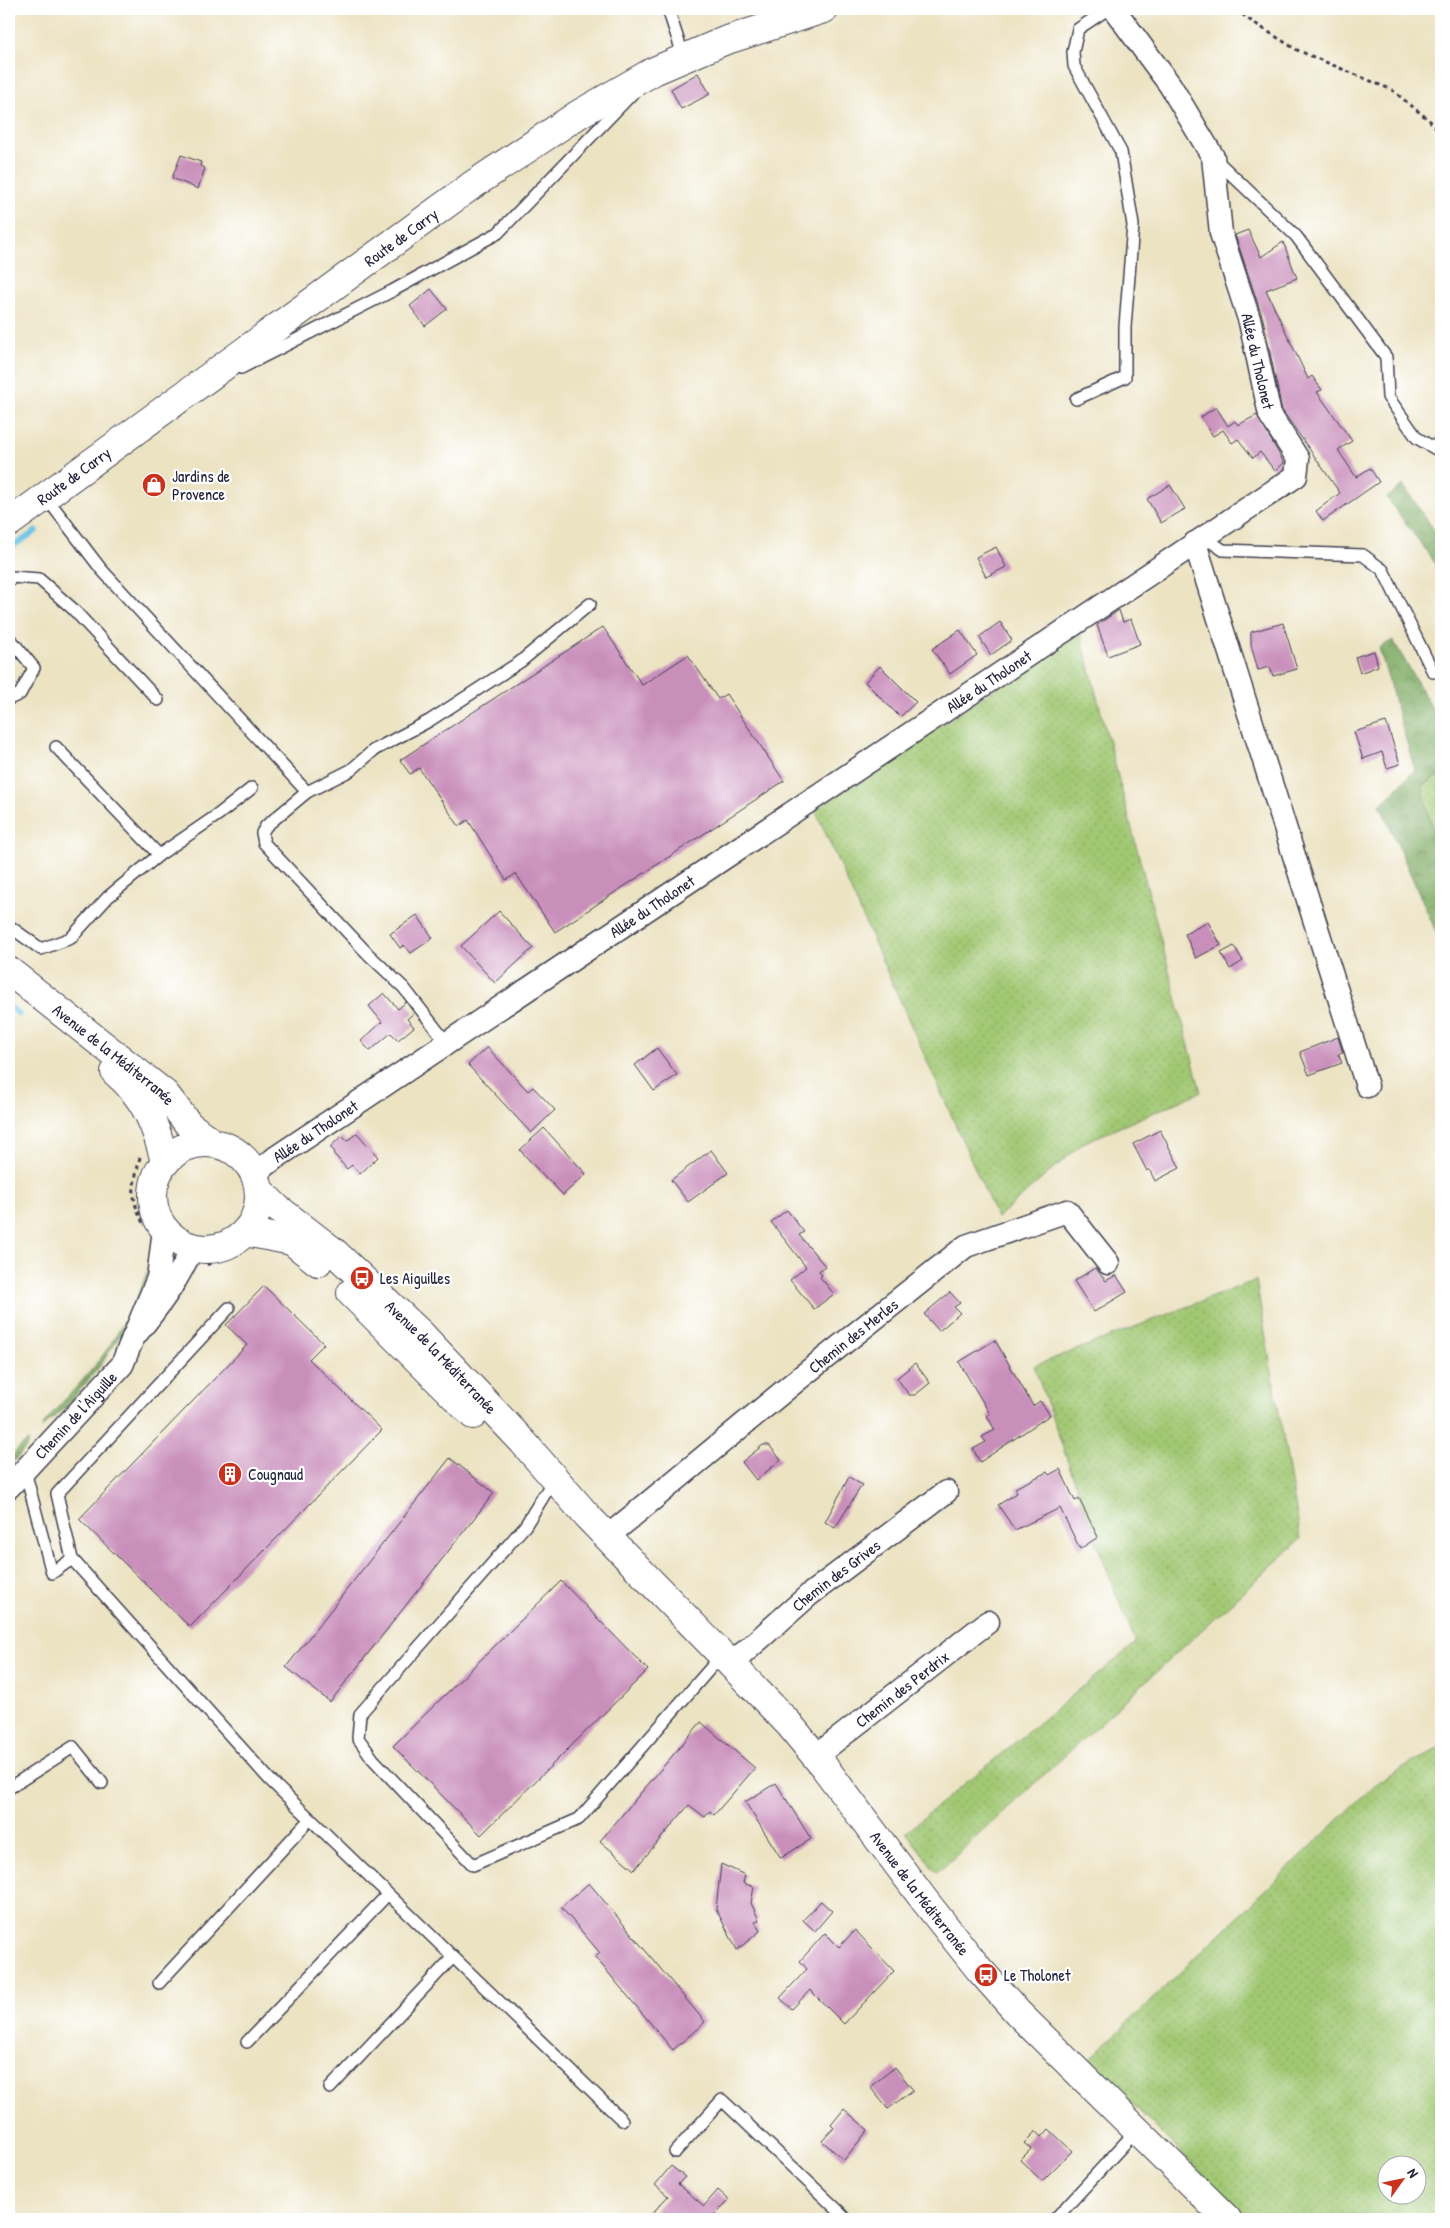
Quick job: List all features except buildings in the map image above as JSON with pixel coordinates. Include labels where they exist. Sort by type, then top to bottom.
[{"type":"main road","name":"Route de Carry","points":[[9,523],[471,186],[579,114],[654,71],[684,58],[724,42],[824,9]]},
{"type":"main road","name":"Avenue de la Méditerranée","points":[[9,971],[165,1094],[189,1125],[213,1143]]},
{"type":"main road","name":"Avenue de la Méditerranée","points":[[9,987],[128,1083],[141,1100],[157,1129],[153,1159]]},
{"type":"main road","points":[[213,1143],[230,1149],[245,1159],[257,1183],[258,1209],[252,1224],[245,1232],[226,1246],[209,1250],[192,1248],[155,1230],[153,1196],[156,1178],[153,1159],[195,1144],[213,1143]]},
{"type":"main road","name":"Avenue de la Méditerranée","points":[[257,1183],[276,1207],[333,1251],[422,1335],[523,1442],[588,1517],[789,1724],[816,1756],[925,1901],[980,1969],[1206,2219]]},
{"type":"main road","name":"Avenue de la Méditerranée","points":[[245,1232],[292,1241],[315,1260],[341,1283],[469,1412],[588,1517]]},
{"type":"main road","name":"Avenue de la Méditerranée","points":[[726,1660],[912,1911],[1008,2022],[1226,2219]]},
{"type":"street","name":"Allée du Tholonet","points":[[257,1183],[275,1158],[1296,476],[1298,459],[1270,415],[1250,322],[1221,233],[1213,157],[1170,85],[1114,9]]},
{"type":"street","points":[[1200,540],[1367,1086]]},
{"type":"street","name":"Chemin des Merles","points":[[607,1537],[796,1381],[966,1246],[1067,1211],[1108,1263]]},
{"type":"street","name":"Chemin de l'Aiguille","points":[[9,1487],[122,1365],[158,1278],[155,1230]]},
{"type":"street","name":"Chemin de l'Aiguille","points":[[133,1338],[153,1313],[180,1272],[192,1248]]},
{"type":"street","name":"Chemin des Grives","points":[[726,1660],[808,1594],[946,1492]]},
{"type":"street","name":"Chemin des Perdrix","points":[[816,1756],[988,1622]]},
{"type":"lane","points":[[668,9],[684,58]]},
{"type":"lane","points":[[1076,399],[1125,377],[1125,326],[1132,225],[1120,152],[1074,66],[1073,52],[1078,30],[1108,9]]},
{"type":"lane","points":[[177,401],[392,291],[498,233],[654,71]]},
{"type":"lane","points":[[1213,157],[1296,236],[1386,357],[1388,397],[1417,438],[1441,452]]},
{"type":"lane","points":[[45,496],[101,569],[307,792]]},
{"type":"lane","points":[[1200,540],[1223,550],[1363,555],[1383,570],[1433,672]]},
{"type":"lane","points":[[9,581],[12,577],[39,579],[73,609],[158,700]]},
{"type":"lane","points":[[447,1043],[404,988],[368,954],[264,843],[262,833],[266,826],[307,792],[351,770],[374,750],[429,721],[520,662],[590,604]]},
{"type":"lane","points":[[9,639],[34,668],[20,694],[9,699]]},
{"type":"lane","points":[[56,748],[159,855]]},
{"type":"lane","points":[[9,926],[41,949],[71,938],[108,897],[159,855],[219,814],[252,788]]},
{"type":"lane","points":[[229,1308],[57,1494],[72,1559],[270,1780],[622,2120]]},
{"type":"lane","points":[[25,1470],[52,1573],[72,1559]]},
{"type":"lane","points":[[551,1484],[525,1526],[360,1714],[358,1738],[373,1760],[473,1865],[579,1819],[726,1660]]},
{"type":"lane","points":[[9,1788],[72,1747],[102,1783]]},
{"type":"lane","points":[[159,1983],[310,1819]]},
{"type":"lane","points":[[247,2042],[388,1894]]},
{"type":"lane","points":[[330,2088],[453,1957]]},
{"type":"lane","points":[[674,2152],[722,2100],[847,2219]]},
{"type":"lane","points":[[1055,2219],[1132,2136]]},
{"type":"path","points":[[1236,9],[1248,19],[1297,50],[1392,90],[1430,120],[1441,133]]},
{"type":"path","points":[[153,1159],[133,1189],[135,1207],[155,1230]]},
{"type":"green space","points":[[1403,485],[1441,540],[1441,571],[1387,498]]},
{"type":"green space","points":[[1080,632],[1201,1092],[1083,1143],[997,1218],[815,810]]},
{"type":"green space","points":[[1393,640],[1441,724],[1441,773],[1422,786],[1441,865],[1441,943],[1380,805],[1415,770],[1379,648]]},
{"type":"green space","points":[[1441,773],[1441,837],[1435,840],[1422,786]]},
{"type":"green space","points":[[149,1268],[140,1305],[100,1366],[63,1410],[41,1428],[94,1367],[111,1344],[132,1307]]},
{"type":"green space","points":[[1256,1280],[1301,1539],[937,1873],[906,1832],[1136,1643],[1099,1550],[1034,1366]]},
{"type":"green space","points":[[29,1441],[26,1448],[9,1467],[9,1463],[16,1452]]},
{"type":"green space","points":[[1441,1747],[1441,2219],[1246,2219],[1089,2060],[1379,1781]]},
{"type":"waterway","points":[[9,549],[36,531]]},
{"type":"waterway","points":[[9,1006],[19,1014]]},
{"type":"place","name":"Jardins de Provence","points":[[154,485]]},
{"type":"place","name":"Les Aiguilles","points":[[362,1278]]},
{"type":"place","name":"Cougnaud","points":[[230,1474]]},
{"type":"place","name":"Le Tholonet","points":[[986,1975]]}]
